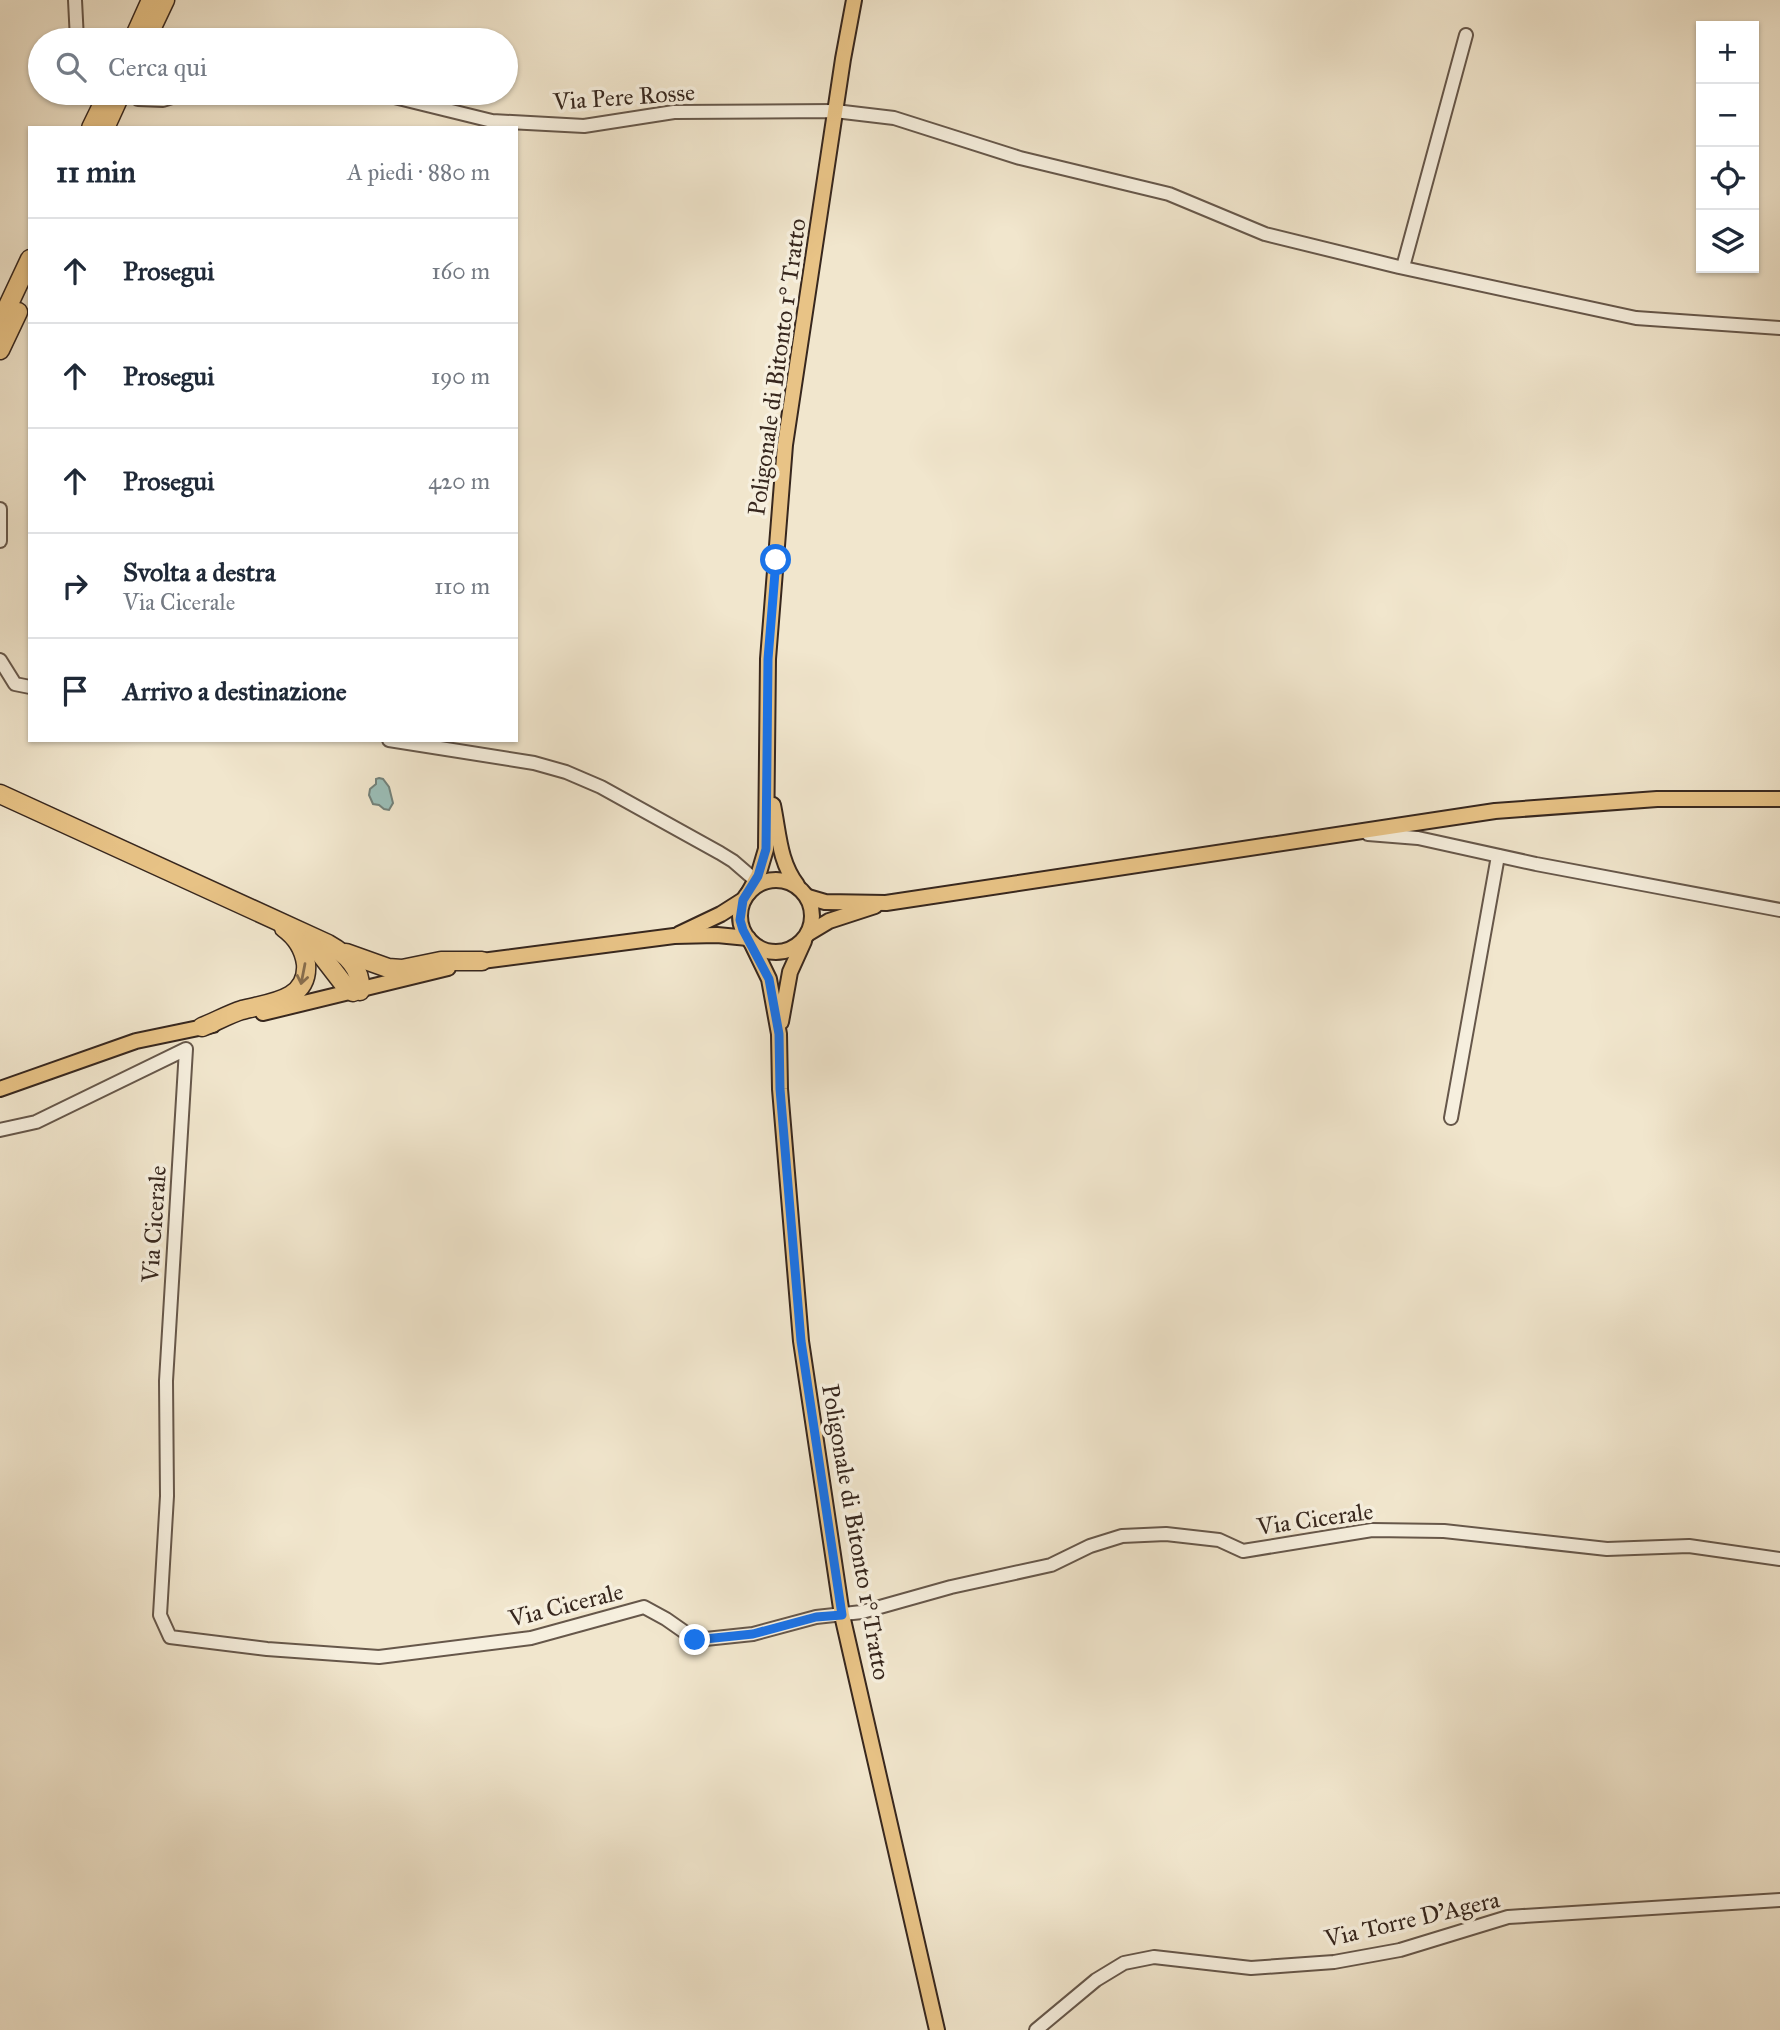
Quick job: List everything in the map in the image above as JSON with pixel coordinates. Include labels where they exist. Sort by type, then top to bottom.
[{"type":"highway","points":[[138,28],[151,0]]},
{"type":"highway","points":[[152,28],[165,0]]},
{"type":"highway","points":[[93,126],[103,105]]},
{"type":"highway","points":[[107,126],[123,105]]},
{"type":"highway","points":[[0,323],[28,263]]},
{"type":"highway","points":[[0,350],[28,291]]},
{"type":"highway","points":[[0,780],[55,820]]},
{"type":"highway","points":[[0,794],[368,963],[402,969],[441,961],[482,961]]},
{"type":"highway","points":[[0,806],[55,820]]},
{"type":"highway","points":[[272,919],[319,952],[346,987],[356,991],[358,971],[338,949]]},
{"type":"highway","points":[[202,1027],[240,1010],[285,999],[297,991],[304,979],[306,962],[304,953],[291,933]]},
{"type":"main road","name":"Poligonale di Bitonto 1° Tratto","points":[[768,783],[768,659],[785,445],[854,0]]},
{"type":"main road","points":[[768,783],[766,849],[740,920],[769,979],[779,1034]]},
{"type":"main road","points":[[768,783],[786,869],[804,892],[813,914],[807,935],[790,971],[779,1034]]},
{"type":"main road","points":[[0,1089],[136,1041],[482,961],[674,936],[717,935],[749,940],[774,953],[792,949],[807,935],[830,921],[886,903],[1495,811],[1657,799],[1780,799]]},
{"type":"main road","points":[[674,936],[721,914],[757,885],[779,879],[825,902],[886,903]]},
{"type":"main road","name":"Poligonale di Bitonto 1° Tratto","points":[[779,1034],[780,1089],[801,1341],[842,1615],[937,2030]]},
{"type":"street","points":[[75,0],[76,28]]},
{"type":"street","points":[[1403,267],[1466,35]]},
{"type":"street","name":"Via Pere Rosse","points":[[427,105],[492,121],[584,126],[674,112],[835,111],[894,118],[1020,158],[1169,194],[1265,234],[1403,267],[1636,318],[1780,328]]},
{"type":"street","points":[[0,509],[0,541]]},
{"type":"street","points":[[0,660],[15,684],[28,687]]},
{"type":"street","points":[[402,742],[524,761],[566,772],[601,787],[733,861],[749,891]]},
{"type":"street","points":[[1350,832],[1418,838],[1780,910]]},
{"type":"street","points":[[1451,1118],[1498,856]]},
{"type":"street","name":"Via Cicerale","points":[[0,1130],[36,1122],[186,1049],[166,1381],[167,1496],[160,1615],[170,1637],[267,1649],[379,1657],[531,1638],[644,1607],[695,1640],[753,1634],[816,1617],[862,1612],[951,1587],[1051,1565],[1090,1546],[1122,1536],[1166,1534],[1219,1540],[1243,1551],[1372,1530],[1444,1531],[1512,1536],[1607,1549],[1689,1546],[1780,1559]]},
{"type":"street","name":"Via Torre D'Agera","points":[[1036,2030],[1096,1980],[1124,1963],[1154,1957],[1251,1968],[1334,1962],[1400,1950],[1507,1917],[1780,1900]]},
{"type":"water","points":[[379,778],[389,787],[393,803],[389,810],[373,804],[369,795],[370,789]]},
{"type":"route","points":[[695,1640],[753,1634],[816,1617],[842,1615],[801,1341],[780,1089],[779,1034],[769,979],[740,920],[743,900],[758,876],[766,849],[768,659],[776,560]]}]
